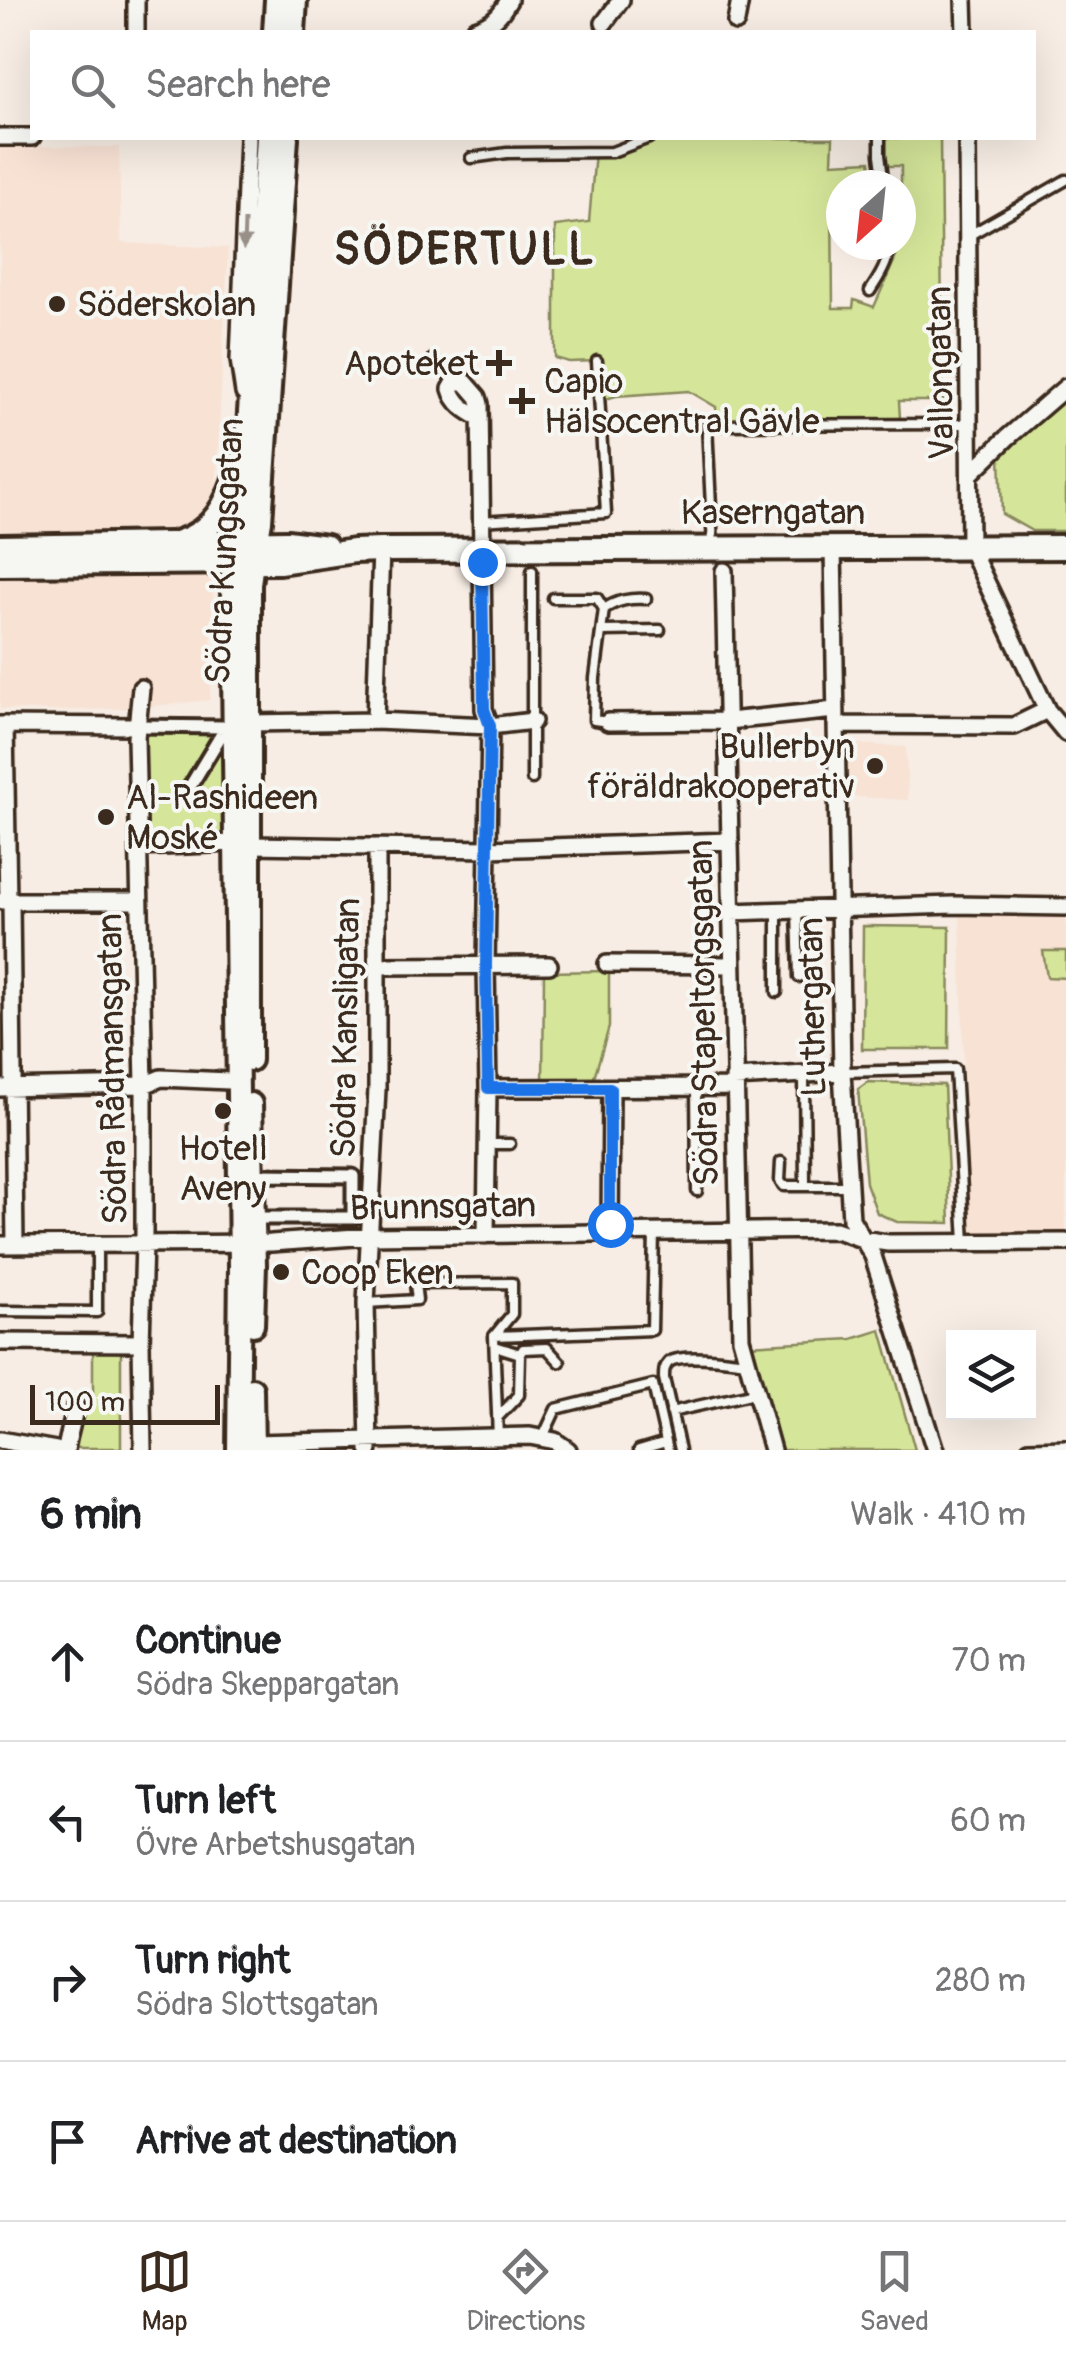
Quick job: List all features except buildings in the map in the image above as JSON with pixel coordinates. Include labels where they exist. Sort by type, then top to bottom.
[{"type":"main road","points":[[275,30],[278,0]]},
{"type":"main road","points":[[293,30],[295,0]]},
{"type":"main road","name":"Södra Kungsgatan","points":[[246,553],[268,140]]},
{"type":"main road","name":"Södra Kungsgatan","points":[[246,553],[262,504],[286,140]]},
{"type":"main road","points":[[166,545],[194,537],[218,517],[233,487],[250,423]]},
{"type":"main road","name":"Kaserngatan","points":[[0,547],[166,545],[246,553],[279,562],[354,550],[1066,547]]},
{"type":"main road","name":"Kaserngatan","points":[[0,564],[246,553]]},
{"type":"street","points":[[136,0],[136,30]]},
{"type":"street","points":[[475,29],[497,18],[509,0]]},
{"type":"street","points":[[604,23],[621,0]]},
{"type":"street","points":[[736,22],[740,0]]},
{"type":"street","points":[[964,0],[965,30]]},
{"type":"street","points":[[0,137],[30,137]]},
{"type":"street","name":"Södra Kungsgatan","points":[[248,140],[238,360],[250,423]]},
{"type":"street","name":"Vallongatan","points":[[967,140],[970,548]]},
{"type":"street","points":[[455,382],[465,382],[478,397],[480,418],[484,709],[490,726],[486,1235]]},
{"type":"street","points":[[971,473],[1066,387]]},
{"type":"street","name":"Luthergatan","points":[[833,547],[842,1072],[851,1219],[873,1256],[936,1450]]},
{"type":"street","points":[[970,548],[1047,710],[1066,733]]},
{"type":"street","points":[[376,721],[381,550]]},
{"type":"street","name":"Södra Kungsgatan","points":[[242,844],[250,723],[250,584],[246,553]]},
{"type":"street","name":"Södra Kungsgatan","points":[[246,553],[232,584],[250,1082],[248,1448]]},
{"type":"street","name":"Södra Stapeltorgsgatan","points":[[724,570],[740,1338],[768,1449]]},
{"type":"street","name":"Södra Rådmansgatan","points":[[140,688],[136,726],[144,1084],[143,1450]]},
{"type":"street","points":[[608,722],[835,718],[1014,726],[1047,710]]},
{"type":"street","points":[[250,723],[376,721],[490,726],[533,721]]},
{"type":"street","points":[[8,1245],[3,725],[226,726],[188,790]]},
{"type":"street","points":[[140,847],[242,844],[488,850],[730,841]]},
{"type":"street","name":"Södra Kansligatan","points":[[369,1445],[366,1303],[377,1089],[377,847]]},
{"type":"street","points":[[6,901],[139,901]]},
{"type":"street","points":[[731,912],[954,905],[1066,907]]},
{"type":"street","points":[[608,964],[732,965]]},
{"type":"street","points":[[377,966],[549,965]]},
{"type":"street","points":[[488,1088],[696,1088],[842,1072]]},
{"type":"street","points":[[7,1088],[144,1084],[161,1078],[229,1081]]},
{"type":"street","points":[[610,1088],[610,1232]]},
{"type":"street","points":[[257,1175],[354,1176],[353,1218],[258,1218],[257,1175]]},
{"type":"street","name":"Brunnsgatan","points":[[8,1245],[836,1230],[888,1244],[1066,1242]]},
{"type":"street","points":[[0,1342],[142,1343]]},
{"type":"street","points":[[66,1450],[75,1408]]},
{"type":"street","points":[[248,1448],[543,1437],[568,1450]]},
{"type":"street","points":[[0,1440],[56,1450]]},
{"type":"street","points":[[1029,1450],[1066,1450]]},
{"type":"lane","points":[[472,158],[507,153],[612,152],[644,140]]},
{"type":"lane","points":[[880,140],[882,170]]},
{"type":"lane","points":[[968,236],[1066,180]]},
{"type":"lane","points":[[870,291],[886,260]]},
{"type":"lane","points":[[434,358],[455,382]]},
{"type":"lane","points":[[480,521],[606,513],[597,361]]},
{"type":"lane","points":[[713,547],[707,424],[970,424]]},
{"type":"lane","points":[[532,571],[532,778]]},
{"type":"lane","points":[[552,598],[597,598],[604,609],[594,720],[608,722]]},
{"type":"lane","points":[[604,609],[614,602],[646,598]]},
{"type":"lane","points":[[603,631],[660,630]]},
{"type":"lane","points":[[777,910],[777,992]]},
{"type":"lane","points":[[798,910],[799,977]]},
{"type":"lane","points":[[842,1072],[956,1070],[965,1242]]},
{"type":"lane","points":[[804,1074],[805,1186]]},
{"type":"lane","points":[[696,1088],[697,1191]]},
{"type":"lane","points":[[487,1144],[510,1144]]},
{"type":"lane","points":[[782,1162],[780,1181],[784,1186],[849,1186]]},
{"type":"lane","points":[[494,1336],[652,1330],[654,1232]]},
{"type":"lane","points":[[0,1311],[97,1312],[97,1244]]},
{"type":"lane","points":[[366,1303],[416,1300],[415,1284],[512,1283],[512,1314],[494,1336],[498,1438]]},
{"type":"lane","points":[[495,1346],[520,1354]]},
{"type":"lane","points":[[497,1418],[519,1396],[523,1349],[547,1348],[560,1362]]},
{"type":"lane","points":[[680,1450],[665,1367],[671,1361],[708,1358],[747,1362]]},
{"type":"lane","points":[[543,1437],[556,1409],[654,1385],[667,1446],[639,1450]]},
{"type":"lane","points":[[672,1412],[756,1393]]},
{"type":"shaded area","points":[[0,146],[119,147],[121,243],[228,248],[210,700],[133,708],[0,709]]},
{"type":"shaded area","name":"Bullerbyn föräldrakooperativ","points":[[842,743],[906,747],[908,800],[844,796]]},
{"type":"shaded area","points":[[960,914],[1066,916],[1066,1237],[968,1237]]},
{"type":"green space","points":[[644,140],[833,140],[832,163],[870,161],[871,170],[826,170],[826,260],[833,260],[833,308],[853,308],[854,300],[874,307],[895,260],[916,260],[916,170],[885,166],[886,140],[940,140],[943,418],[936,418],[936,401],[899,401],[900,418],[717,424],[716,407],[689,391],[616,396],[599,401],[596,361],[555,358],[555,226],[589,222],[595,152],[612,152]]},
{"type":"green space","points":[[1066,400],[1066,531],[1032,531],[1002,514],[1000,455]]},
{"type":"green space","points":[[140,726],[226,727],[228,843],[144,847]]},
{"type":"green space","points":[[863,926],[950,927],[949,1049],[862,1049]]},
{"type":"green space","points":[[1043,951],[1066,951],[1066,978],[1047,977]]},
{"type":"green space","points":[[609,971],[609,1027],[592,1084],[543,1086],[544,972]]},
{"type":"green space","points":[[868,1082],[944,1085],[950,1223],[897,1222],[877,1213],[866,1183],[858,1089]]},
{"type":"green space","points":[[881,1330],[915,1450],[776,1450],[748,1345],[852,1339]]},
{"type":"green space","points":[[93,1349],[121,1349],[121,1448],[75,1448],[78,1405],[93,1405]]},
{"type":"place","name":"Söderskolan","points":[[57,304]]},
{"type":"place","name":"Apoteket","points":[[499,363]]},
{"type":"place","name":"Capio Hälsocentral Gävle","points":[[522,401]]},
{"type":"place","name":"Bullerbyn föräldrakooperativ","points":[[875,766]]},
{"type":"place","name":"Al-Rashideen Moské","points":[[106,817]]},
{"type":"place","name":"Hotell Aveny","points":[[223,1111]]},
{"type":"place","name":"Coop Eken","points":[[281,1272]]},
{"type":"district","name":"SÖDERTULL","points":[[465,248]]},
{"type":"route","points":[[482,562],[484,709],[490,726],[488,1088],[610,1088],[610,1224]]}]
